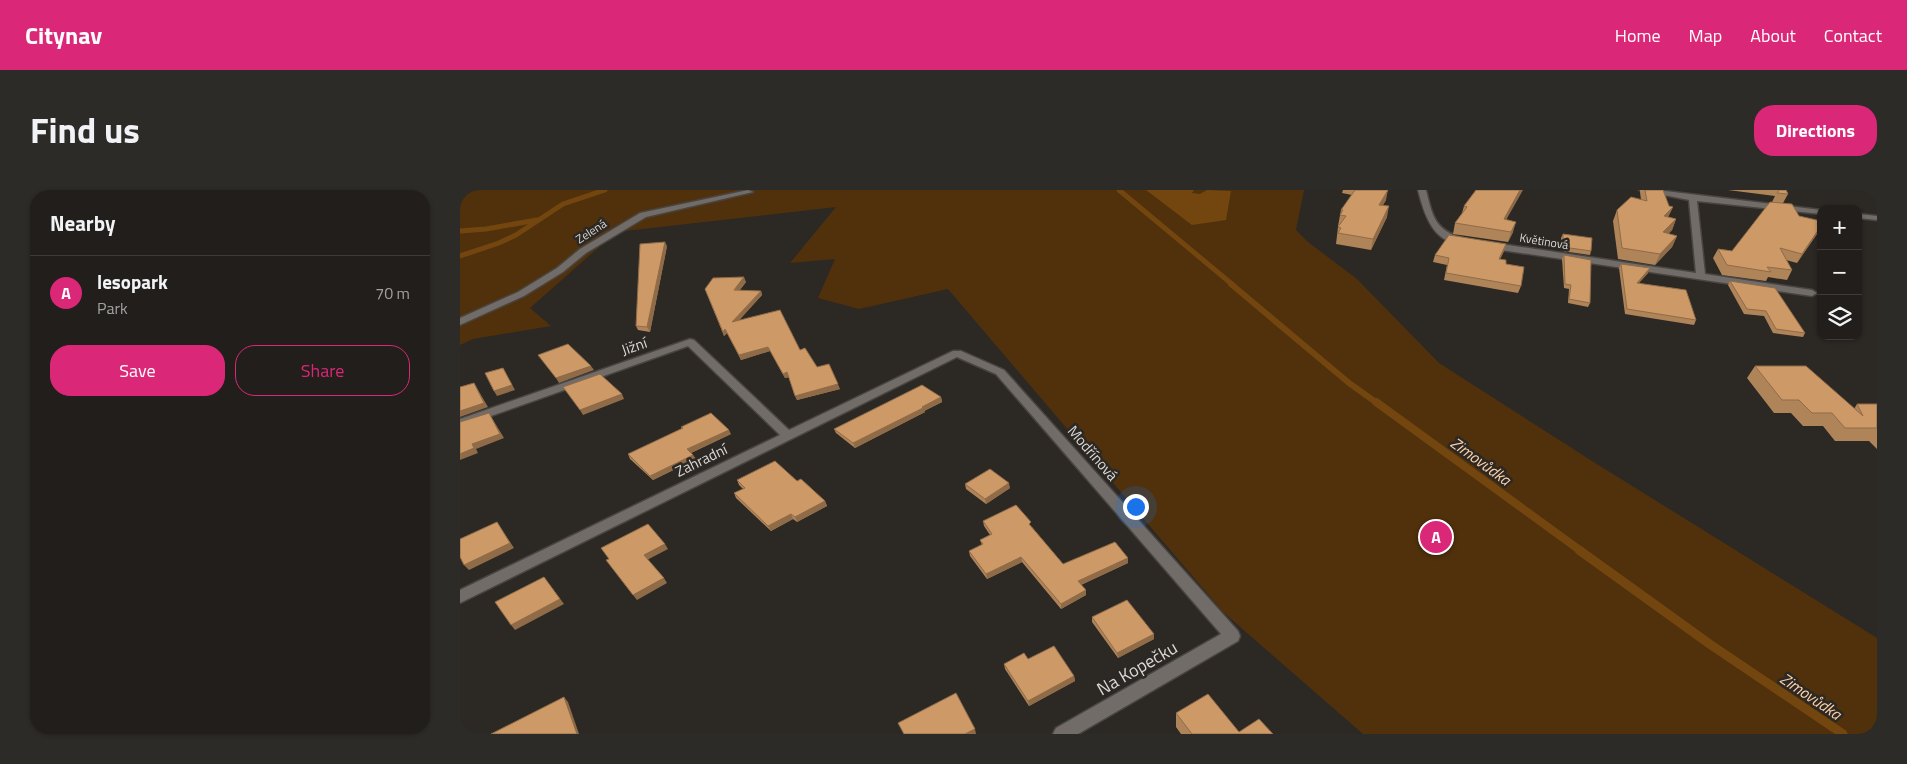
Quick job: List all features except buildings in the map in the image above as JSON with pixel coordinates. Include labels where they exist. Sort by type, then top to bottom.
[{"type":"street","name":"Květinová","points":[[1422,190],[1431,224],[1440,233],[1451,238],[1812,293]]},
{"type":"street","points":[[1643,190],[1693,198],[1817,212]]},
{"type":"street","name":"Zelená","points":[[460,322],[521,294],[560,270],[583,251],[643,214],[749,192]]},
{"type":"street","points":[[1693,198],[1701,277]]},
{"type":"street","points":[[1862,216],[1877,218]]},
{"type":"street","name":"Jižní","points":[[460,423],[690,342],[788,436]]},
{"type":"street","name":"Zahradní","points":[[460,598],[957,353]]},
{"type":"street","name":"Modřínová","points":[[957,353],[1000,372],[1232,636]]},
{"type":"street","name":"Na Kopečku","points":[[1062,734],[1232,636]]},
{"type":"shaded area","points":[[460,190],[1304,190],[1296,230],[1308,242],[1357,279],[1439,363],[1592,461],[1877,638],[1877,734],[1363,734],[1223,612],[948,289],[859,309],[818,298],[835,259],[790,263],[836,207],[616,232],[530,308],[551,326],[473,339],[460,345]]},
{"type":"shaded area","points":[[1146,190],[1194,190],[1192,193],[1200,194],[1207,190],[1231,191],[1226,220],[1192,225]]},
{"type":"waterway","points":[[460,256],[499,243],[516,235],[563,204],[605,190]]},
{"type":"waterway","name":"Zimovůdka","points":[[1119,190],[1233,285]]},
{"type":"waterway","points":[[460,231],[486,229],[537,220]]},
{"type":"waterway","name":"Zimovůdka","points":[[1231,284],[1349,383],[1377,403]]},
{"type":"waterway","name":"Zimovůdka","points":[[1376,402],[1581,551]]},
{"type":"waterway","name":"Zimovůdka","points":[[1579,550],[1711,645],[1843,734]]},
{"type":"place","name":"lesopark","points":[[1436,537]]}]
